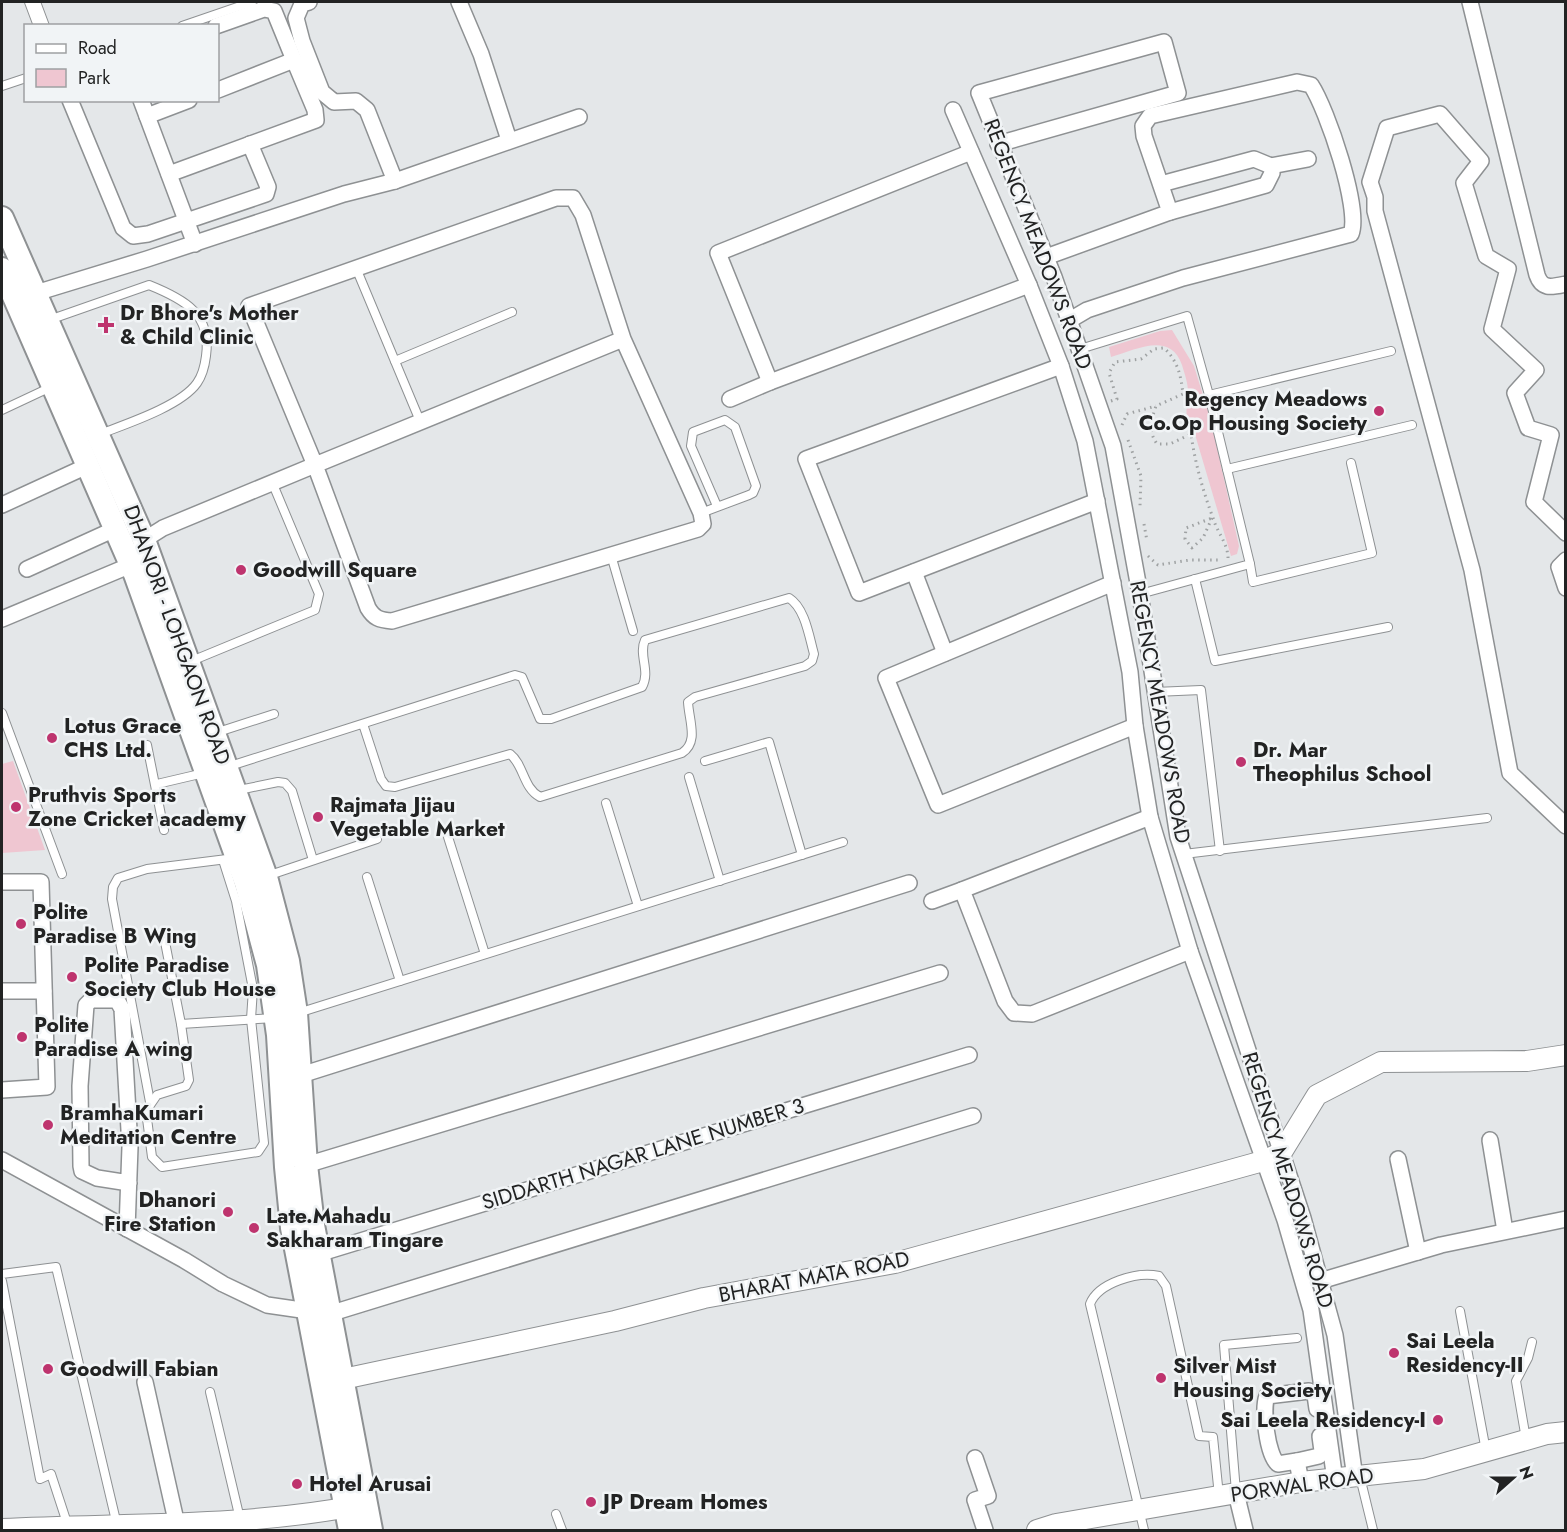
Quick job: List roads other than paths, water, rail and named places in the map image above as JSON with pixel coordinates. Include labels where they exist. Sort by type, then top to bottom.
[{"type":"main road","name":"DHANORI - LOHGAON ROAD","points":[[2,218],[52,386],[131,565],[217,770],[234,791],[266,877],[288,961],[286,1016],[290,1208],[318,1313],[355,1506],[350,1530]]},
{"type":"main road","name":"DHANORI - LOHGAON ROAD","points":[[2,269],[47,321],[144,540],[214,734],[230,858],[286,1016],[301,1075],[306,1165],[318,1254],[318,1313]]},
{"type":"main road","name":"DHANORI - LOHGAON ROAD","points":[[355,1506],[371,1530]]},
{"type":"street","points":[[309,2],[303,4],[296,18],[322,92],[334,102],[356,101],[367,110],[396,181]]},
{"type":"street","points":[[459,2],[481,54],[510,140]]},
{"type":"street","points":[[1470,2],[1540,284],[1546,287],[1566,284]]},
{"type":"street","points":[[169,174],[316,120],[315,110],[274,11],[264,9],[219,25]]},
{"type":"street","name":"REGENCY MEADOWS ROAD","points":[[998,144],[1178,93],[1164,42],[979,93],[998,144],[1046,256],[1113,446],[1140,594],[1178,837],[1282,1152],[1320,1281],[1335,1335],[1358,1478]]},
{"type":"street","points":[[219,90],[294,60]]},
{"type":"street","points":[[1070,320],[1087,310],[1183,278],[1352,234],[1355,225],[1332,128],[1311,85],[1297,82],[1150,116],[1143,126],[1144,136],[1170,212]]},
{"type":"street","points":[[71,102],[123,228],[133,236],[148,234],[266,194],[268,187],[250,144]]},
{"type":"street","points":[[142,102],[195,244]]},
{"type":"street","points":[[147,116],[184,102]]},
{"type":"street","points":[[953,110],[1029,285],[1061,366],[1085,441],[1130,672],[1135,726],[1150,817],[1190,951],[1285,1220],[1311,1310],[1335,1480]]},
{"type":"street","points":[[1566,533],[1534,502],[1551,435],[1528,428],[1515,393],[1536,370],[1492,329],[1508,269],[1486,256],[1464,183],[1481,161],[1440,114],[1387,128],[1370,182],[1375,197],[1374,211],[1472,570],[1510,773],[1566,826]]},
{"type":"street","points":[[25,296],[195,244],[344,194],[396,181],[579,117]]},
{"type":"street","points":[[770,382],[718,253],[971,152]]},
{"type":"street","points":[[1161,184],[1254,159],[1271,166],[1308,159]]},
{"type":"street","points":[[1046,256],[1170,212],[1266,185],[1272,173],[1271,166]]},
{"type":"street","points":[[556,198],[573,198],[584,215],[623,339],[701,513],[703,524],[698,529],[392,621],[381,620],[374,616],[368,608],[315,465],[249,306],[556,198]]},
{"type":"street","points":[[730,399],[1029,285]]},
{"type":"street","points":[[2,619],[131,565],[144,540],[199,511],[623,339]]},
{"type":"street","points":[[1061,366],[806,459],[859,593],[1097,501]]},
{"type":"street","points":[[2,505],[87,466]]},
{"type":"street","points":[[27,569],[115,529]]},
{"type":"street","points":[[1566,560],[1559,567],[1566,588]]},
{"type":"street","points":[[914,572],[945,653]]},
{"type":"street","points":[[1113,583],[886,678],[938,805],[1135,726]]},
{"type":"street","points":[[932,901],[1150,817]]},
{"type":"street","points":[[2,882],[41,882],[47,1087],[2,1090]]},
{"type":"street","points":[[301,1075],[909,883]]},
{"type":"street","points":[[962,890],[1005,1001],[1014,1013],[1032,1014],[1190,951]]},
{"type":"street","points":[[306,1165],[940,973]]},
{"type":"street","points":[[2,991],[44,991]]},
{"type":"street","points":[[128,1229],[130,1147],[122,1009],[117,1000],[91,1000],[86,1005],[81,1078],[81,1166],[87,1175],[129,1183]]},
{"type":"street","name":"SIDDARTH NAGAR LANE NUMBER 3","points":[[318,1254],[969,1055]]},
{"type":"street","points":[[1282,1152],[1317,1095],[1381,1062],[1527,1061],[1566,1055]]},
{"type":"street","points":[[2,1160],[223,1284],[259,1301],[318,1313],[973,1116]]},
{"type":"street","points":[[1490,1140],[1505,1232]]},
{"type":"street","name":"BHARAT MATA ROAD","points":[[331,1382],[615,1321],[704,1298],[895,1263],[1263,1161],[1282,1152]]},
{"type":"street","points":[[1398,1159],[1418,1252]]},
{"type":"street","points":[[1320,1281],[1418,1252],[1566,1219]]},
{"type":"street","points":[[145,1382],[188,1527]]},
{"type":"street","points":[[1309,1391],[1315,1395],[1322,1451],[1319,1456],[1297,1461],[1278,1464],[1271,1457],[1264,1405],[1267,1396],[1309,1391]]},
{"type":"street","name":"PORWAL ROAD","points":[[1037,1530],[1056,1524],[1301,1482],[1358,1478],[1424,1469],[1566,1431]]},
{"type":"street","points":[[975,1458],[988,1496],[975,1500],[986,1530]]},
{"type":"street","points":[[1297,1461],[1301,1482]]},
{"type":"street","points":[[1228,1495],[1245,1530]]},
{"type":"street","points":[[4,1525],[118,1529],[188,1527],[355,1506]]},
{"type":"lane","points":[[29,2],[37,24]]},
{"type":"lane","points":[[36,2],[44,24]]},
{"type":"lane","points":[[188,24],[252,2]]},
{"type":"lane","points":[[2,86],[24,79]]},
{"type":"lane","points":[[356,268],[420,421]]},
{"type":"lane","points":[[47,321],[149,285],[173,294],[194,311],[204,324],[208,344],[205,362],[197,383],[164,409],[98,435]]},
{"type":"lane","points":[[395,361],[512,312]]},
{"type":"lane","points":[[1080,349],[1187,316],[1209,395],[1253,582],[1372,553],[1351,463]]},
{"type":"lane","points":[[1209,395],[1391,351]]},
{"type":"lane","points":[[2,410],[52,386]]},
{"type":"lane","points":[[701,513],[749,495],[756,486],[735,427],[725,420],[693,432],[690,438],[691,446],[717,506]]},
{"type":"lane","points":[[1227,469],[1412,424]]},
{"type":"lane","points":[[188,662],[315,610],[319,594],[273,482]]},
{"type":"lane","points":[[611,555],[633,631]]},
{"type":"lane","points":[[1140,594],[1250,564]]},
{"type":"lane","points":[[1195,579],[1215,661],[1388,627]]},
{"type":"lane","points":[[157,784],[217,770],[515,675],[522,677],[540,719],[551,719],[642,687],[647,674],[642,646],[645,640],[789,598],[800,610],[814,654],[812,661],[805,666],[695,697],[688,702],[693,741],[682,753],[540,797],[530,790],[515,758],[510,754],[395,787],[386,786],[381,779],[363,724]]},
{"type":"lane","points":[[1155,692],[1201,690],[1220,851]]},
{"type":"lane","points":[[2,713],[62,874]]},
{"type":"lane","points":[[214,734],[274,714]]},
{"type":"lane","points":[[705,761],[769,742],[802,855]]},
{"type":"lane","points":[[147,745],[157,784],[164,830]]},
{"type":"lane","points":[[688,777],[720,880]]},
{"type":"lane","points":[[234,791],[278,782],[285,783],[292,791],[313,860]]},
{"type":"lane","points":[[606,803],[638,906]]},
{"type":"lane","points":[[1184,854],[1487,818]]},
{"type":"lane","points":[[448,837],[485,954]]},
{"type":"lane","points":[[266,877],[377,839]]},
{"type":"lane","points":[[181,1024],[286,1016],[843,842]]},
{"type":"lane","points":[[150,1102],[123,966],[112,899],[113,887],[118,878],[147,869],[230,858],[253,989],[251,1019],[264,1143],[258,1152],[162,1167],[152,1156],[146,1110],[157,1095],[186,1086],[189,1080],[165,942]]},
{"type":"lane","points":[[367,878],[400,981]]},
{"type":"lane","points":[[2,1274],[56,1267],[118,1529]]},
{"type":"lane","points":[[1144,1530],[1090,1304],[1094,1295],[1108,1285],[1149,1274],[1159,1276],[1166,1286],[1199,1436],[1213,1437],[1228,1495]]},
{"type":"lane","points":[[2,1281],[40,1479],[51,1474],[69,1527]]},
{"type":"lane","points":[[1460,1311],[1486,1451]]},
{"type":"lane","points":[[1228,1495],[1224,1345],[1297,1338]]},
{"type":"lane","points":[[1526,1440],[1516,1381],[1528,1358],[1532,1342]]},
{"type":"lane","points":[[210,1392],[241,1520]]},
{"type":"lane","points":[[1358,1478],[1373,1530]]},
{"type":"lane","points":[[556,1514],[562,1530]]},
{"type":"place","name":"Dr Bhore's Mother & Child Clinic","points":[[106,325]]},
{"type":"place","name":"Regency Meadows Co.Op Housing Society","points":[[1379,411]]},
{"type":"place","name":"Goodwill Square","points":[[241,570]]},
{"type":"place","name":"Lotus Grace CHS Ltd.","points":[[52,738]]},
{"type":"place","name":"Dr. Mar Theophilus School","points":[[1241,762]]},
{"type":"place","name":"Pruthvis Sports Zone Cricket academy","points":[[16,807]]},
{"type":"place","name":"Rajmata Jijau Vegetable Market","points":[[318,817]]},
{"type":"place","name":"Polite Paradise B Wing","points":[[21,924]]},
{"type":"place","name":"Polite Paradise Society Club House","points":[[72,977]]},
{"type":"place","name":"Polite Paradise A wing","points":[[22,1037]]},
{"type":"place","name":"BramhaKumari Meditation Centre","points":[[48,1125]]},
{"type":"place","name":"Dhanori Fire Station","points":[[228,1212]]},
{"type":"place","name":"Late.Mahadu Sakharam Tingare","points":[[254,1228]]},
{"type":"place","name":"Sai Leela Residency-II","points":[[1394,1353]]},
{"type":"place","name":"Goodwill Fabian","points":[[48,1369]]},
{"type":"place","name":"Silver Mist Housing Society","points":[[1161,1378]]},
{"type":"place","name":"Sai Leela Residency-I","points":[[1438,1420]]},
{"type":"place","name":"Hotel Arusai","points":[[297,1484]]},
{"type":"place","name":"JP Dream Homes","points":[[591,1502]]}]
